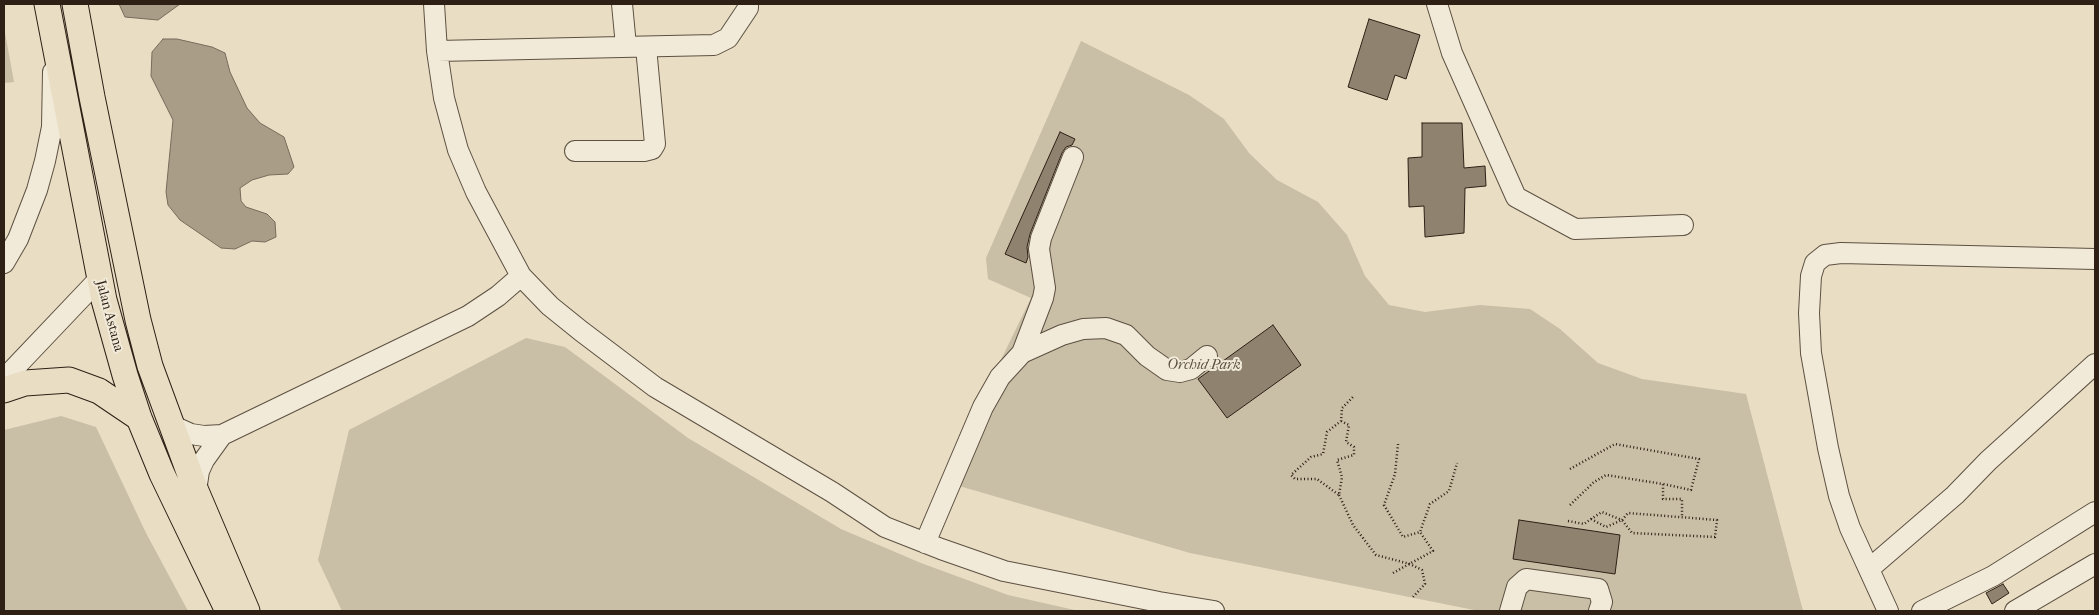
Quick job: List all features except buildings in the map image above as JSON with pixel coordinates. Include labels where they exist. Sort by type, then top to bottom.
[{"type":"main road","name":"Jalan Astana","points":[[47,4],[99,280],[122,366],[139,418],[162,474],[228,611]]},
{"type":"main road","name":"Jalan Astana","points":[[75,4],[92,97],[138,320],[150,366],[196,491],[247,611]]},
{"type":"main road","points":[[92,97],[92,127],[114,238],[113,258],[110,268],[99,280]]},
{"type":"main road","points":[[4,390],[25,383],[68,380],[99,391],[139,418]]},
{"type":"street","points":[[434,4],[437,51],[444,98],[458,150],[476,192],[521,276],[550,306],[654,387],[832,492],[884,527],[1004,570],[1141,599],[1214,611]]},
{"type":"street","points":[[622,4],[626,46]]},
{"type":"street","points":[[437,51],[714,44],[728,38],[744,16],[748,4]]},
{"type":"street","points":[[1437,4],[1452,53],[1516,196],[1575,229],[1682,225]]},
{"type":"street","points":[[4,263],[18,239],[27,217],[45,161],[52,127],[53,42]]},
{"type":"street","points":[[575,151],[644,151],[652,148],[655,144],[646,47]]},
{"type":"street","points":[[925,543],[982,406],[1000,377],[1022,353],[1044,293],[1038,249],[1074,157]]},
{"type":"street","points":[[1888,611],[1839,496],[1819,401],[1811,353],[1809,313],[1811,276],[1815,263],[1825,255],[1841,253],[2095,259]]},
{"type":"street","points":[[171,425],[197,435],[222,435],[468,316],[498,296],[521,276]]},
{"type":"street","points":[[4,379],[99,280]]},
{"type":"street","points":[[1022,353],[1062,335],[1083,329],[1106,328],[1126,335],[1147,356],[1167,370],[1180,372],[1191,369],[1208,356]]},
{"type":"street","points":[[1869,569],[1955,495],[1988,462],[2095,364]]},
{"type":"street","points":[[196,491],[199,471],[204,460],[222,435]]},
{"type":"street","points":[[1922,611],[1993,576],[2095,512]]},
{"type":"street","points":[[2015,611],[2095,564]]},
{"type":"street","points":[[1510,611],[1517,587],[1526,579],[1598,589],[1602,602],[1600,611]]},
{"type":"path","points":[[1354,396],[1342,408],[1341,421],[1327,432],[1323,454],[1311,457],[1291,475],[1296,479],[1317,479],[1339,495],[1353,525],[1376,555],[1410,564],[1422,570],[1424,584],[1412,598]]},
{"type":"path","points":[[1339,495],[1342,477],[1337,460],[1354,455],[1354,447],[1346,442],[1348,425],[1341,421]]},
{"type":"path","points":[[1398,444],[1395,474],[1384,505],[1403,537],[1420,532]]},
{"type":"path","points":[[1570,469],[1615,444],[1699,460],[1691,490],[1606,475],[1594,482],[1570,505]]},
{"type":"path","points":[[1420,532],[1430,504],[1449,492],[1457,463]]},
{"type":"path","points":[[1663,484],[1663,499],[1682,499],[1682,517]]},
{"type":"path","points":[[1568,520],[1584,524],[1591,519],[1602,512],[1622,520],[1632,533],[1715,538],[1717,520],[1628,513],[1622,520],[1606,527],[1591,519]]},
{"type":"path","points":[[1393,573],[1433,551],[1420,532]]},
{"type":"green space","points":[[4,27],[14,82],[4,83]]},
{"type":"green space","name":"Orchid Park","points":[[1081,41],[1189,95],[1224,119],[1249,153],[1277,180],[1318,202],[1347,235],[1365,276],[1389,305],[1425,312],[1480,305],[1530,309],[1560,329],[1598,363],[1642,379],[1746,394],[1803,611],[1479,611],[1190,553],[942,481],[1031,298],[988,279],[986,258]]},
{"type":"green space","points":[[526,338],[565,347],[688,438],[841,529],[921,563],[1008,595],[1079,611],[342,611],[318,560],[349,430]]},
{"type":"green space","points":[[61,416],[96,427],[146,533],[188,611],[4,611],[4,430]]},
{"type":"shaded area","points":[[119,4],[180,4],[158,20],[125,17]]},
{"type":"shaded area","points":[[163,39],[177,39],[212,47],[225,53],[230,72],[247,108],[260,123],[284,137],[294,167],[288,174],[269,175],[252,180],[240,188],[241,201],[246,207],[267,214],[275,222],[276,237],[265,242],[252,241],[235,249],[221,248],[180,220],[168,205],[166,192],[173,120],[151,76],[152,52]]}]
